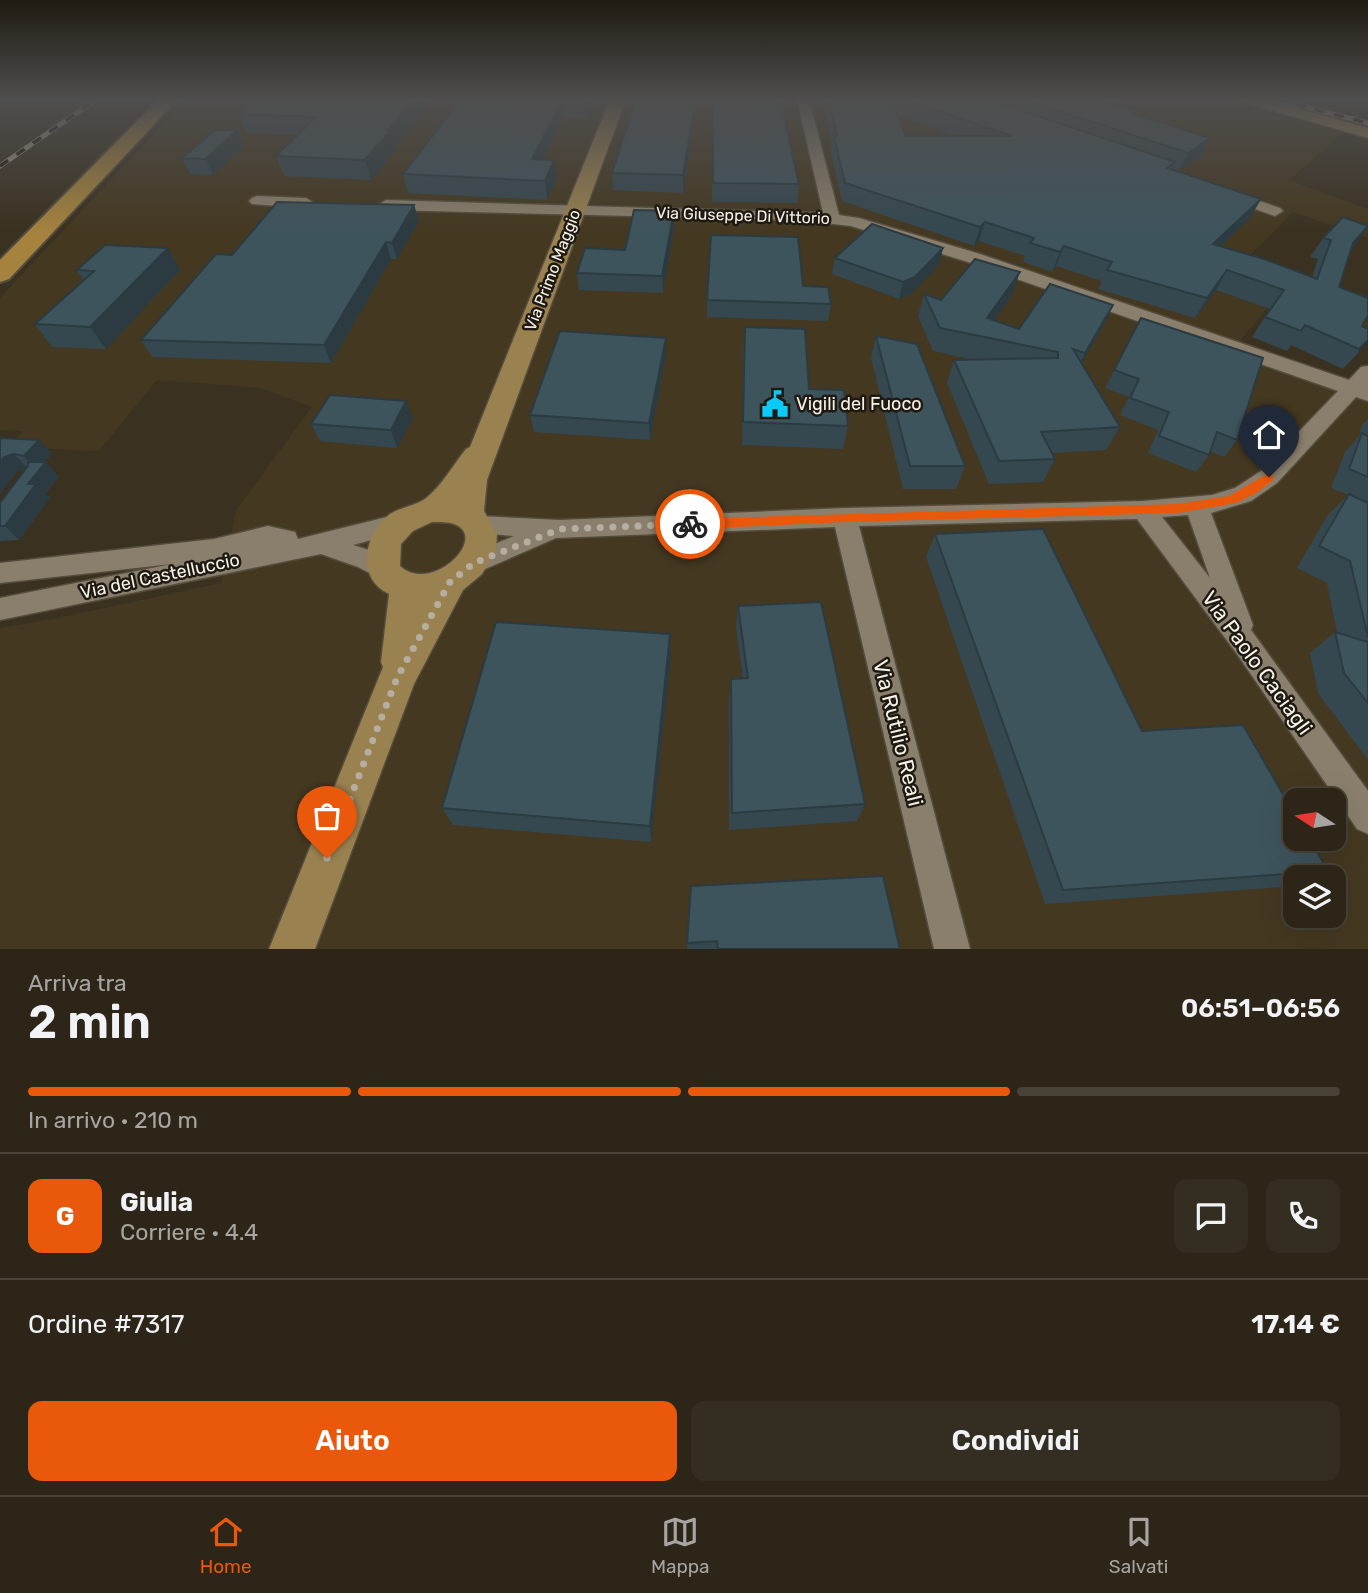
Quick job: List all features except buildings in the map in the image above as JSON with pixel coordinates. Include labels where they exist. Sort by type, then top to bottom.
[{"type":"highway","points":[[0,257],[112,143]]},
{"type":"highway","points":[[0,274],[126,143]]},
{"type":"main road","name":"Via Primo Maggio","points":[[292,949],[397,678],[462,572],[481,550],[483,537],[474,520],[472,480],[601,143]]},
{"type":"main road","name":"Via Primo Maggio","points":[[397,678],[407,603],[381,559],[383,545],[391,533],[418,516],[487,442]]},
{"type":"main road","points":[[418,516],[458,511],[474,520]]},
{"type":"main road","points":[[395,579],[435,587],[462,572]]},
{"type":"street","points":[[814,143],[832,218]]},
{"type":"street","points":[[1223,193],[1275,211]]},
{"type":"street","points":[[257,201],[327,203]]},
{"type":"street","name":"Via Giuseppe Di Vittorio","points":[[369,205],[832,218],[864,224],[974,258],[1362,385]]},
{"type":"street","points":[[474,520],[560,529],[1198,506],[1231,500],[1254,489],[1362,385]]},
{"type":"street","points":[[1198,506],[1247,645]]},
{"type":"street","name":"Via Paolo Caciagli","points":[[1143,510],[1247,645],[1368,818]]},
{"type":"street","name":"Via del Castelluccio","points":[[0,609],[321,544],[418,516]]},
{"type":"street","name":"Via Rutilio Reali","points":[[845,517],[952,949]]},
{"type":"street","points":[[462,572],[560,529]]},
{"type":"street","points":[[0,573],[214,549],[268,536],[286,539],[291,550]]},
{"type":"street","points":[[321,544],[367,560],[395,579]]},
{"type":"shaded area","points":[[145,143],[1331,143],[1289,180],[1368,209],[1368,238],[1293,212],[1244,261],[1368,312],[1368,343],[1267,308],[1240,341],[1368,386],[1368,949],[0,949],[0,628],[221,583],[236,510],[312,407],[261,388],[157,380],[99,451],[8,447],[23,431],[0,430],[0,298]]},
{"type":"railway","points":[[0,166],[33,143]]},
{"type":"way so far","points":[[327,858],[397,678],[450,582],[474,563],[560,529],[690,524]]},
{"type":"place","name":"Vigili del Fuoco","points":[[775,404]]},
{"type":"route","points":[[690,524],[1178,508],[1231,500],[1254,489],[1269,477]]}]
